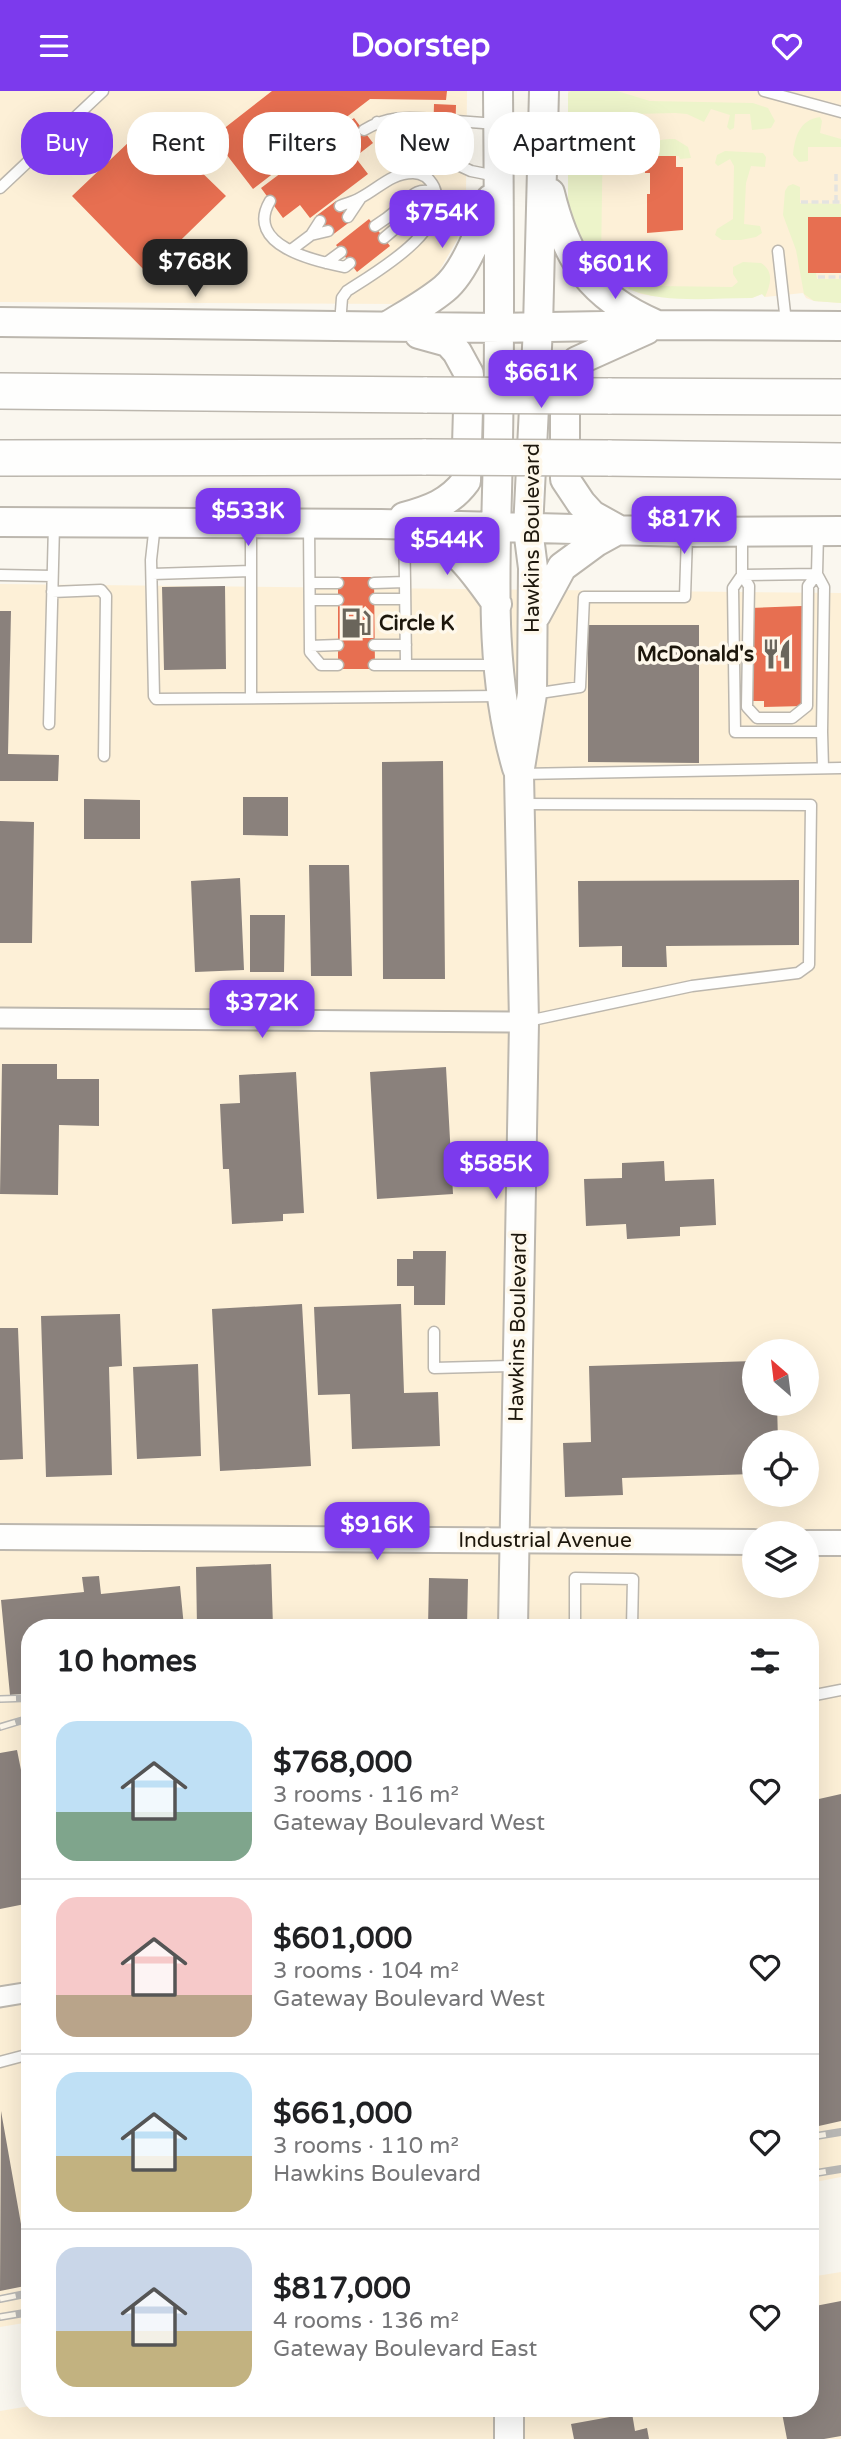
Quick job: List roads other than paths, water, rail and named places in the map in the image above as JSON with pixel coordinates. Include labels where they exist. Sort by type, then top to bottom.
[{"type":"highway","points":[[0,385],[49,391]]},
{"type":"highway","points":[[0,391],[841,397]]},
{"type":"highway","points":[[0,458],[426,457],[841,461]]},
{"type":"main road","name":"Hawkins Boulevard","points":[[498,91],[498,112]]},
{"type":"main road","name":"Hawkins Boulevard","points":[[544,91],[544,112]]},
{"type":"main road","name":"Hawkins Boulevard","points":[[513,1619],[524,1022],[519,774],[532,694],[533,568],[528,529],[543,175]]},
{"type":"main road","points":[[549,175],[556,216],[571,254],[583,274],[600,291],[625,309],[658,325]]},
{"type":"main road","name":"Hawkins Boulevard","points":[[498,177],[498,665],[506,731],[519,774]]},
{"type":"main road","points":[[389,325],[452,281],[475,243],[498,177]]},
{"type":"main road","points":[[6,320],[500,328],[841,326]]},
{"type":"main road","points":[[389,325],[448,342],[462,359],[469,374],[466,481],[459,491],[435,508],[402,525]]},
{"type":"main road","points":[[619,530],[592,515],[580,503],[565,479],[565,375],[577,361],[658,325]]},
{"type":"main road","points":[[0,523],[251,523],[687,532],[830,531]]},
{"type":"main road","points":[[402,525],[457,552],[496,604]]},
{"type":"main road","points":[[532,622],[562,567],[596,542],[619,530]]},
{"type":"main road","points":[[509,2417],[509,2439]]},
{"type":"street","points":[[0,1018],[524,1022]]},
{"type":"street","name":"Industrial Avenue","points":[[0,1537],[742,1542]]},
{"type":"street","points":[[819,1543],[841,1543]]},
{"type":"street","points":[[0,1997],[21,1993]]},
{"type":"lane","points":[[0,188],[103,91]]},
{"type":"lane","points":[[764,91],[841,112]]},
{"type":"lane","points":[[364,130],[375,123]]},
{"type":"lane","points":[[474,172],[498,177]]},
{"type":"lane","points":[[340,206],[360,198],[392,178],[414,173],[425,176],[432,182],[438,205],[420,236],[397,257],[347,291],[342,298],[340,325]]},
{"type":"lane","points":[[375,226],[396,211],[415,192],[422,190],[437,194]]},
{"type":"lane","points":[[348,217],[360,198]]},
{"type":"lane","points":[[270,201],[264,217],[264,226],[274,240],[291,250],[326,263],[345,267],[350,263]]},
{"type":"lane","points":[[384,237],[397,227],[396,211]]},
{"type":"lane","points":[[291,250],[311,235],[320,221]]},
{"type":"lane","points":[[311,235],[328,231]]},
{"type":"lane","points":[[778,251],[786,326]]},
{"type":"lane","points":[[326,263],[341,252]]},
{"type":"lane","points":[[48,724],[54,523]]},
{"type":"lane","points":[[155,523],[152,574],[154,696],[160,700],[502,696]]},
{"type":"lane","points":[[251,523],[251,698]]},
{"type":"lane","points":[[309,524],[310,652],[321,665],[338,665]]},
{"type":"lane","points":[[402,525],[406,665]]},
{"type":"lane","points":[[742,531],[742,575],[749,586],[747,707],[757,718],[792,719],[807,706],[808,586],[817,574],[830,531]]},
{"type":"lane","points":[[532,694],[580,687],[584,597],[685,597],[687,532]]},
{"type":"lane","points":[[152,574],[251,571]]},
{"type":"lane","points":[[742,575],[817,574]]},
{"type":"lane","points":[[817,574],[824,587],[823,768]]},
{"type":"lane","points":[[0,575],[52,576]]},
{"type":"lane","points":[[742,575],[733,588],[735,732],[822,732]]},
{"type":"lane","points":[[374,583],[405,582]]},
{"type":"lane","points":[[310,583],[338,583]]},
{"type":"lane","points":[[52,592],[101,590],[106,596],[104,756]]},
{"type":"lane","points":[[375,599],[405,599]]},
{"type":"lane","points":[[310,600],[338,600]]},
{"type":"lane","points":[[310,646],[338,645]]},
{"type":"lane","points":[[374,646],[406,645]]},
{"type":"lane","points":[[374,665],[498,665]]},
{"type":"lane","points":[[519,774],[841,768]]},
{"type":"lane","points":[[519,804],[811,806],[808,965],[798,973],[692,986],[524,1022]]},
{"type":"lane","points":[[434,1332],[434,1369],[518,1366]]},
{"type":"lane","points":[[575,1619],[575,1578],[632,1579],[632,1619]]},
{"type":"lane","points":[[819,1694],[841,1690]]},
{"type":"lane","points":[[0,2062],[21,2056]]},
{"type":"railway","points":[[0,1699],[21,1698]]},
{"type":"railway","points":[[0,1727],[21,1721]]},
{"type":"railway","points":[[819,2136],[841,2132]]},
{"type":"railway","points":[[819,2173],[841,2169]]},
{"type":"railway","points":[[0,2299],[21,2295]]},
{"type":"railway","points":[[0,2317],[21,2314]]},
{"type":"place","name":"Circle K","points":[[356,623]]},
{"type":"place","name":"McDonald's","points":[[777,654]]}]
